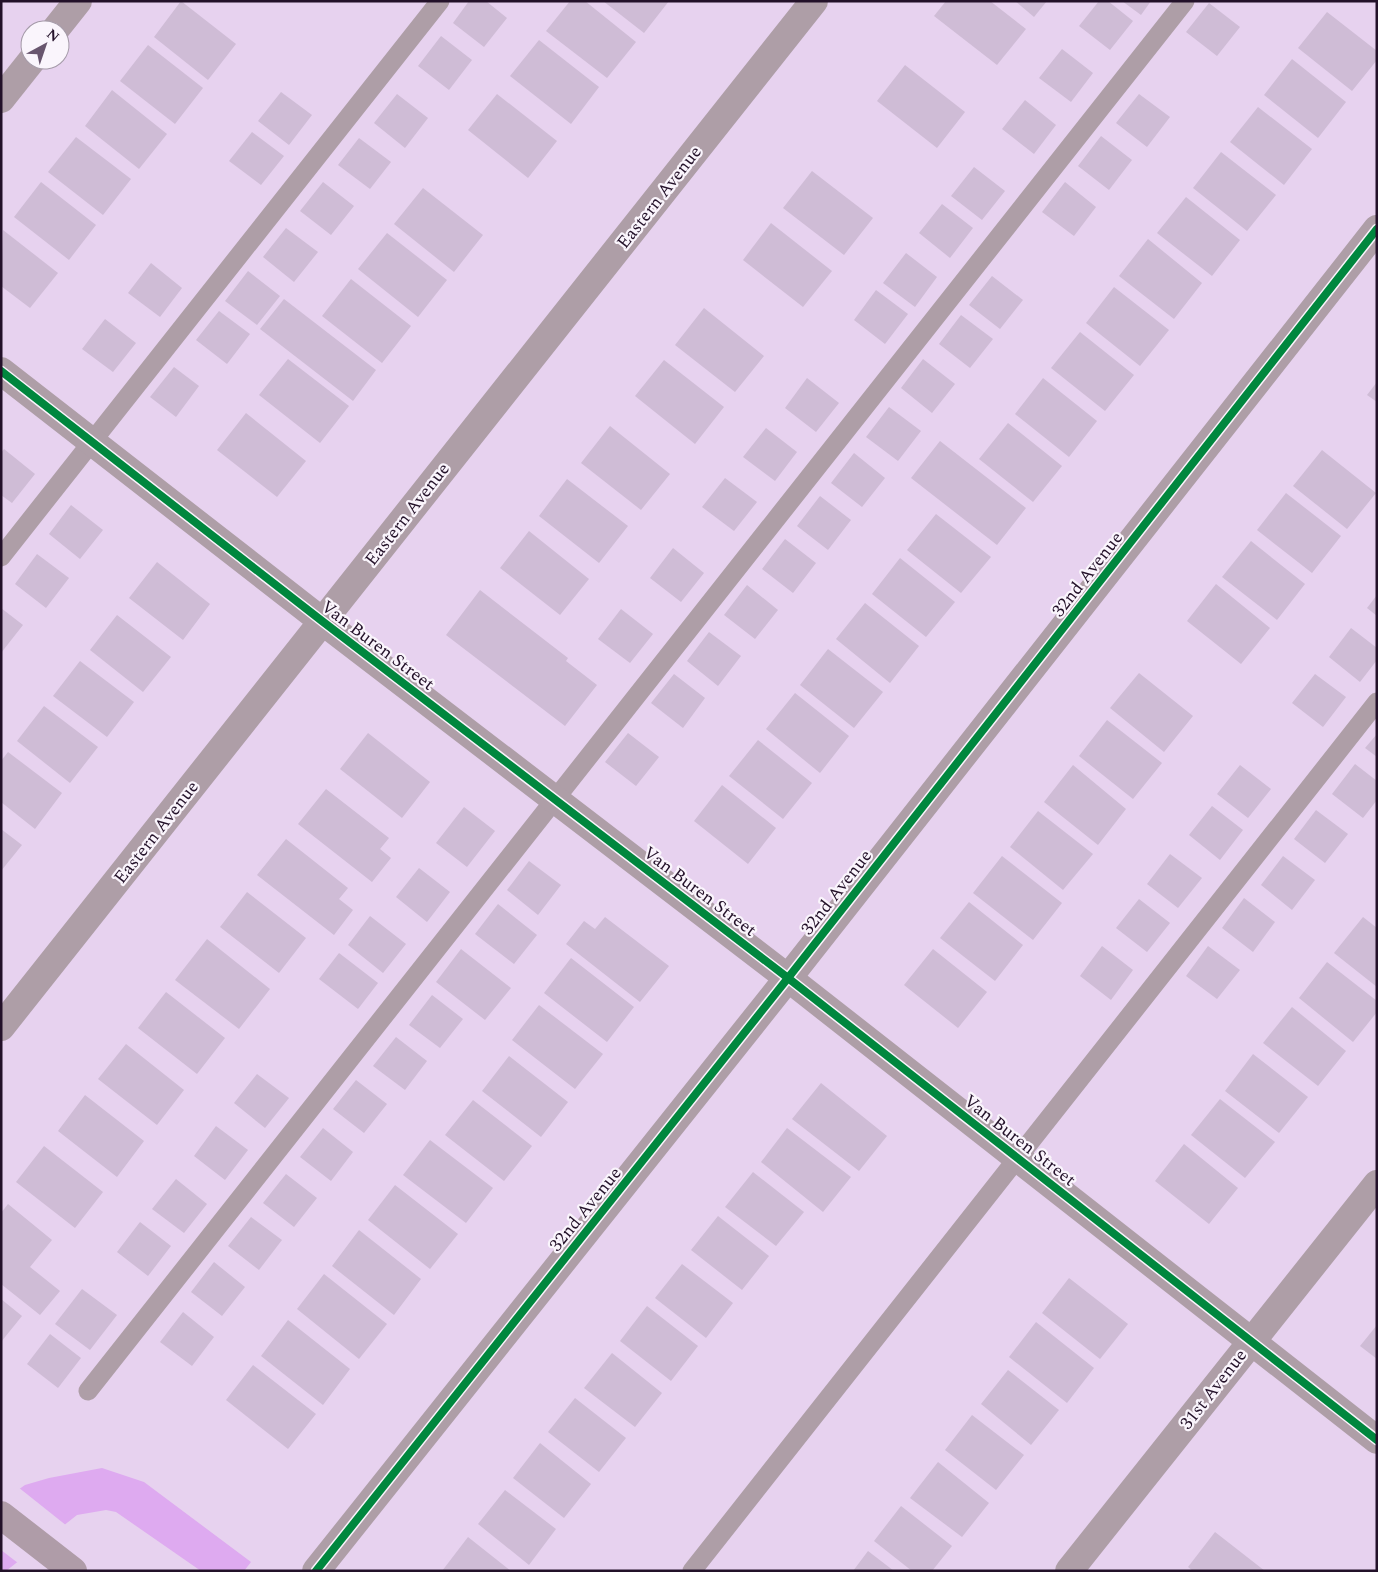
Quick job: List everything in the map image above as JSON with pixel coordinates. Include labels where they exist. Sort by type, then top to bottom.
[{"type":"street","points":[[63,20],[78,1]]},
{"type":"street","name":"Eastern Avenue","points":[[1,1027],[814,1]]},
{"type":"street","points":[[1,99],[24,70]]},
{"type":"street","name":"32nd Avenue","points":[[316,1571],[788,978],[1377,229]]},
{"type":"street","name":"Van Buren Street","points":[[1,371],[322,621],[788,978],[1377,1440]]},
{"type":"street","name":"31st Avenue","points":[[1069,1571],[1377,1184]]},
{"type":"street","points":[[1,1515],[73,1571]]},
{"type":"lane","points":[[1,557],[440,1]]},
{"type":"lane","points":[[88,1391],[1186,1]]},
{"type":"lane","points":[[692,1571],[1377,702]]},
{"type":"shaded area","points":[[102,1468],[144,1482],[251,1562],[244,1571],[201,1571],[116,1512],[106,1510],[77,1515],[6,1571],[1,1571],[1,1502],[25,1485],[49,1478]]},
{"type":"pier","points":[[18,1487],[67,1526],[18,1563],[1,1550],[1,1499]]},
{"type":"building","points":[[181,1],[236,44],[208,80],[154,37]]},
{"type":"building","points":[[469,1],[486,1],[507,18],[484,47],[453,23]]},
{"type":"building","points":[[570,1],[585,1],[636,42],[607,78],[546,31]]},
{"type":"building","points":[[603,1],[669,1],[644,33]]},
{"type":"building","points":[[946,1],[990,1],[1026,29],[997,65],[934,16]]},
{"type":"building","points":[[1015,1],[1047,1],[1034,17]]},
{"type":"building","points":[[1099,1],[1108,1],[1133,21],[1110,50],[1079,26]]},
{"type":"building","points":[[1122,1],[1151,1],[1141,15]]},
{"type":"building","points":[[1209,3],[1240,27],[1217,56],[1186,32]]},
{"type":"building","points":[[1327,12],[1377,51],[1377,60],[1352,91],[1298,48]]},
{"type":"building","points":[[441,36],[472,60],[449,90],[418,66]]},
{"type":"building","points":[[539,40],[599,87],[571,124],[510,76]]},
{"type":"building","points":[[148,45],[203,88],[175,124],[120,81]]},
{"type":"building","points":[[1062,49],[1093,73],[1071,102],[1039,78]]},
{"type":"building","points":[[1292,59],[1346,102],[1318,138],[1264,95]]},
{"type":"building","points":[[905,65],[965,112],[937,148],[877,101]]},
{"type":"building","points":[[112,90],[167,134],[139,169],[85,126]]},
{"type":"building","points":[[281,92],[312,115],[289,145],[258,121]]},
{"type":"building","points":[[397,94],[428,118],[405,148],[374,123]]},
{"type":"building","points":[[497,94],[557,141],[528,178],[468,130]]},
{"type":"building","points":[[1139,94],[1170,117],[1147,147],[1116,123]]},
{"type":"building","points":[[1025,100],[1056,125],[1034,154],[1002,129]]},
{"type":"building","points":[[1258,107],[1312,149],[1284,185],[1230,142]]},
{"type":"building","points":[[252,132],[284,156],[261,185],[229,161]]},
{"type":"building","points":[[1101,136],[1132,160],[1109,190],[1078,166]]},
{"type":"building","points":[[76,137],[131,179],[103,215],[48,172]]},
{"type":"building","points":[[359,138],[391,162],[370,189],[338,165]]},
{"type":"building","points":[[1221,152],[1276,195],[1247,231],[1193,188]]},
{"type":"building","points":[[974,167],[1005,191],[982,220],[951,196]]},
{"type":"building","points":[[812,171],[873,218],[844,255],[783,208]]},
{"type":"building","points":[[41,182],[96,225],[69,260],[14,217]]},
{"type":"building","points":[[323,182],[354,206],[331,235],[300,211]]},
{"type":"building","points":[[1065,182],[1096,207],[1074,236],[1042,212]]},
{"type":"building","points":[[423,188],[483,235],[454,272],[394,224]]},
{"type":"building","points":[[1186,197],[1240,240],[1212,276],[1157,233]]},
{"type":"building","points":[[942,204],[973,228],[950,258],[919,233]]},
{"type":"building","points":[[771,223],[832,271],[803,307],[743,260]]},
{"type":"building","points":[[286,228],[318,252],[294,282],[263,257]]},
{"type":"building","points":[[3,230],[58,273],[30,308],[1,286]]},
{"type":"building","points":[[387,233],[447,280],[418,317],[358,269]]},
{"type":"building","points":[[1148,239],[1202,283],[1174,319],[1119,276]]},
{"type":"building","points":[[906,253],[937,277],[915,307],[883,283]]},
{"type":"building","points":[[151,263],[182,288],[160,317],[128,293]]},
{"type":"building","points":[[248,271],[280,296],[257,325],[225,301]]},
{"type":"building","points":[[992,276],[1023,300],[1000,329],[969,305]]},
{"type":"building","points":[[351,279],[411,326],[382,363],[322,316]]},
{"type":"building","points":[[1114,287],[1169,330],[1140,366],[1086,323]]},
{"type":"building","points":[[876,290],[908,314],[885,344],[854,320]]},
{"type":"building","points":[[284,299],[376,370],[353,401],[260,329]]},
{"type":"building","points":[[704,308],[764,356],[735,392],[675,345]]},
{"type":"building","points":[[219,311],[250,334],[227,364],[196,340]]},
{"type":"building","points":[[961,315],[993,339],[970,368],[939,344]]},
{"type":"building","points":[[105,319],[136,343],[113,372],[82,349]]},
{"type":"building","points":[[1080,332],[1134,375],[1105,411],[1051,368]]},
{"type":"building","points":[[288,359],[349,406],[320,443],[259,395]]},
{"type":"building","points":[[923,359],[955,384],[932,413],[901,388]]},
{"type":"building","points":[[664,360],[724,407],[695,444],[635,396]]},
{"type":"building","points":[[174,367],[199,386],[176,417],[150,397]]},
{"type":"building","points":[[807,378],[839,403],[816,432],[785,408]]},
{"type":"building","points":[[1043,378],[1097,421],[1069,457],[1015,414]]},
{"type":"building","points":[[1377,382],[1377,402],[1367,395]]},
{"type":"building","points":[[889,407],[921,431],[898,461],[866,437]]},
{"type":"building","points":[[246,413],[306,461],[277,497],[217,450]]},
{"type":"building","points":[[1008,423],[1062,466],[1033,502],[979,459]]},
{"type":"building","points":[[610,426],[670,474],[641,510],[581,463]]},
{"type":"building","points":[[766,428],[797,452],[775,481],[743,457]]},
{"type":"building","points":[[940,441],[1026,508],[997,545],[911,478]]},
{"type":"building","points":[[4,449],[35,474],[12,503],[1,495],[1,453]]},
{"type":"building","points":[[1322,450],[1376,493],[1347,529],[1293,486]]},
{"type":"building","points":[[854,453],[885,478],[862,507],[831,483]]},
{"type":"building","points":[[725,478],[757,502],[734,531],[702,507]]},
{"type":"building","points":[[567,479],[628,526],[599,563],[539,516]]},
{"type":"building","points":[[1286,493],[1341,536],[1312,573],[1257,530]]},
{"type":"building","points":[[820,496],[851,520],[828,550],[797,526]]},
{"type":"building","points":[[71,505],[103,530],[80,559],[49,534]]},
{"type":"building","points":[[936,514],[991,557],[961,593],[907,550]]},
{"type":"building","points":[[529,531],[589,579],[560,615],[500,568]]},
{"type":"building","points":[[785,539],[816,563],[793,593],[762,569]]},
{"type":"building","points":[[1251,541],[1305,584],[1277,620],[1222,577]]},
{"type":"building","points":[[673,548],[704,573],[681,602],[650,578]]},
{"type":"building","points":[[37,554],[69,578],[46,608],[15,584]]},
{"type":"building","points":[[900,558],[955,602],[926,637],[872,594]]},
{"type":"building","points":[[157,562],[210,604],[183,640],[129,598]]},
{"type":"building","points":[[1216,584],[1270,628],[1241,664],[1187,621]]},
{"type":"building","points":[[747,585],[778,610],[755,639],[724,615]]},
{"type":"building","points":[[480,590],[568,658],[566,661],[597,685],[565,726],[446,635]]},
{"type":"building","points":[[1377,595],[1377,616],[1367,608]]},
{"type":"building","points":[[865,603],[919,646],[890,683],[836,639]]},
{"type":"building","points":[[1,608],[23,625],[1,653]]},
{"type":"building","points":[[621,609],[653,634],[630,663],[598,639]]},
{"type":"building","points":[[117,615],[171,657],[143,692],[90,650]]},
{"type":"building","points":[[1351,628],[1377,648],[1377,660],[1360,682],[1329,657]]},
{"type":"building","points":[[709,632],[741,656],[718,686],[687,661]]},
{"type":"building","points":[[828,649],[883,692],[854,728],[800,685]]},
{"type":"building","points":[[80,661],[134,702],[107,737],[53,696]]},
{"type":"building","points":[[1139,673],[1193,716],[1164,752],[1110,708]]},
{"type":"building","points":[[674,674],[705,698],[683,728],[651,703]]},
{"type":"building","points":[[1315,674],[1346,697],[1323,727],[1292,703]]},
{"type":"building","points":[[795,693],[849,736],[820,773],[766,729]]},
{"type":"building","points":[[44,706],[98,747],[70,783],[17,741]]},
{"type":"building","points":[[1107,720],[1162,763],[1133,799],[1079,756]]},
{"type":"building","points":[[368,733],[430,782],[402,818],[340,769]]},
{"type":"building","points":[[628,733],[659,757],[636,786],[605,762]]},
{"type":"building","points":[[1377,734],[1377,757],[1365,748]]},
{"type":"building","points":[[758,740],[812,783],[783,819],[729,776]]},
{"type":"building","points":[[8,752],[62,793],[35,829],[1,802],[1,761]]},
{"type":"building","points":[[1355,764],[1377,781],[1377,800],[1363,818],[1332,794]]},
{"type":"building","points":[[1073,765],[1126,809],[1098,845],[1044,802]]},
{"type":"building","points":[[1240,765],[1271,789],[1248,818],[1217,794]]},
{"type":"building","points":[[722,785],[776,828],[748,864],[694,821]]},
{"type":"building","points":[[326,789],[389,838],[380,849],[391,858],[372,882],[298,824]]},
{"type":"building","points":[[1212,806],[1243,830],[1220,860],[1189,835]]},
{"type":"building","points":[[464,807],[495,831],[467,867],[436,843]]},
{"type":"building","points":[[1316,810],[1348,834],[1325,863],[1294,839]]},
{"type":"building","points":[[1038,811],[1093,854],[1063,890],[1010,847]]},
{"type":"building","points":[[1,829],[22,845],[1,871]]},
{"type":"building","points":[[286,839],[348,888],[339,899],[353,910],[334,935],[257,875]]},
{"type":"building","points":[[1170,854],[1202,878],[1178,908],[1147,884]]},
{"type":"building","points":[[1002,856],[1062,903],[1033,940],[973,893]]},
{"type":"building","points":[[1283,856],[1315,880],[1292,910],[1261,885]]},
{"type":"building","points":[[529,861],[561,885],[538,915],[507,890]]},
{"type":"building","points":[[419,868],[450,892],[427,922],[396,897]]},
{"type":"building","points":[[247,892],[306,938],[279,973],[220,927]]},
{"type":"building","points":[[1244,898],[1275,922],[1253,952],[1222,928]]},
{"type":"building","points":[[1139,899],[1170,923],[1147,952],[1116,928]]},
{"type":"building","points":[[969,902],[1023,945],[995,981],[940,938]]},
{"type":"building","points":[[498,904],[537,935],[514,964],[475,934]]},
{"type":"building","points":[[370,916],[406,944],[383,973],[348,945]]},
{"type":"building","points":[[605,917],[669,966],[640,1002],[566,944],[584,921],[595,929]]},
{"type":"building","points":[[1363,917],[1377,928],[1377,987],[1334,953]]},
{"type":"building","points":[[207,939],[270,989],[239,1029],[175,980]]},
{"type":"building","points":[[1102,946],[1133,970],[1111,1000],[1080,976]]},
{"type":"building","points":[[1208,946],[1240,970],[1217,999],[1186,976]]},
{"type":"building","points":[[461,949],[511,988],[485,1020],[436,982]]},
{"type":"building","points":[[933,949],[987,992],[958,1028],[904,985]]},
{"type":"building","points":[[339,953],[378,983],[358,1009],[319,979]]},
{"type":"building","points":[[571,958],[634,1007],[607,1042],[544,993]]},
{"type":"building","points":[[1327,962],[1377,1001],[1377,1012],[1353,1042],[1299,998]]},
{"type":"building","points":[[166,992],[225,1038],[197,1074],[138,1028]]},
{"type":"building","points":[[432,995],[463,1019],[440,1048],[409,1025]]},
{"type":"building","points":[[539,1005],[603,1054],[575,1089],[512,1040]]},
{"type":"building","points":[[1292,1007],[1346,1051],[1318,1086],[1263,1043]]},
{"type":"building","points":[[396,1037],[427,1061],[405,1090],[373,1066]]},
{"type":"building","points":[[126,1044],[184,1090],[157,1125],[98,1079]]},
{"type":"building","points":[[1253,1054],[1308,1097],[1279,1133],[1225,1091]]},
{"type":"building","points":[[509,1056],[568,1102],[541,1137],[482,1091]]},
{"type":"building","points":[[257,1074],[289,1098],[265,1128],[234,1103]]},
{"type":"building","points":[[356,1080],[387,1104],[364,1133],[333,1109]]},
{"type":"building","points":[[821,1083],[887,1136],[859,1171],[792,1119]]},
{"type":"building","points":[[85,1095],[144,1141],[117,1177],[58,1131]]},
{"type":"building","points":[[1220,1099],[1275,1142],[1245,1178],[1191,1135]]},
{"type":"building","points":[[473,1100],[532,1146],[504,1181],[445,1135]]},
{"type":"building","points":[[216,1126],[248,1150],[225,1180],[194,1156]]},
{"type":"building","points":[[323,1128],[353,1152],[331,1181],[300,1157]]},
{"type":"building","points":[[787,1128],[851,1177],[823,1212],[761,1162]]},
{"type":"building","points":[[430,1140],[493,1188],[466,1223],[403,1175]]},
{"type":"building","points":[[1184,1144],[1238,1188],[1209,1224],[1155,1181]]},
{"type":"building","points":[[44,1146],[103,1192],[75,1228],[16,1182]]},
{"type":"building","points":[[753,1172],[804,1212],[776,1246],[725,1207]]},
{"type":"building","points":[[286,1174],[317,1198],[294,1227],[263,1203]]},
{"type":"building","points":[[176,1179],[207,1204],[184,1233],[152,1209]]},
{"type":"building","points":[[395,1185],[458,1234],[430,1269],[368,1220]]},
{"type":"building","points":[[8,1204],[52,1240],[30,1267],[60,1291],[40,1315],[1,1284],[1,1213]]},
{"type":"building","points":[[718,1216],[769,1256],[742,1290],[691,1250]]},
{"type":"building","points":[[251,1217],[282,1240],[259,1270],[228,1246]]},
{"type":"building","points":[[140,1222],[171,1246],[148,1276],[117,1252]]},
{"type":"building","points":[[359,1230],[421,1279],[394,1315],[332,1266]]},
{"type":"building","points":[[214,1262],[245,1287],[222,1316],[191,1292]]},
{"type":"building","points":[[682,1264],[733,1303],[706,1338],[655,1298]]},
{"type":"building","points":[[324,1274],[387,1324],[359,1359],[297,1309]]},
{"type":"building","points":[[1069,1278],[1128,1324],[1100,1359],[1042,1313]]},
{"type":"building","points":[[82,1289],[117,1315],[90,1350],[55,1324]]},
{"type":"building","points":[[1,1299],[22,1316],[1,1342]]},
{"type":"building","points":[[647,1306],[698,1346],[671,1381],[620,1341]]},
{"type":"building","points":[[183,1312],[214,1337],[192,1366],[160,1342]]},
{"type":"building","points":[[288,1320],[350,1369],[323,1405],[261,1356]]},
{"type":"building","points":[[1036,1322],[1094,1368],[1067,1403],[1009,1357]]},
{"type":"building","points":[[1377,1325],[1377,1359],[1360,1346]]},
{"type":"building","points":[[50,1334],[81,1358],[58,1388],[27,1364]]},
{"type":"building","points":[[612,1353],[662,1393],[635,1427],[584,1388]]},
{"type":"building","points":[[253,1365],[316,1414],[288,1449],[226,1400]]},
{"type":"building","points":[[1008,1370],[1059,1410],[1031,1445],[981,1404]]},
{"type":"building","points":[[575,1398],[626,1438],[599,1472],[548,1432]]},
{"type":"building","points":[[972,1415],[1024,1455],[996,1490],[945,1450]]},
{"type":"building","points":[[540,1443],[591,1484],[564,1518],[513,1478]]},
{"type":"building","points":[[938,1462],[989,1503],[962,1537],[910,1498]]},
{"type":"building","points":[[505,1490],[556,1529],[529,1565],[478,1524]]},
{"type":"building","points":[[901,1506],[952,1546],[932,1571],[912,1571],[874,1541]]},
{"type":"building","points":[[1215,1532],[1265,1571],[1193,1571],[1188,1567]]},
{"type":"building","points":[[468,1537],[511,1571],[442,1571]]},
{"type":"building","points":[[868,1551],[894,1571],[853,1571]]},
{"type":"cycle path","points":[[316,1571],[788,978],[1377,229]]},
{"type":"cycle path","points":[[1,371],[322,621],[788,978],[1377,1440]]}]
